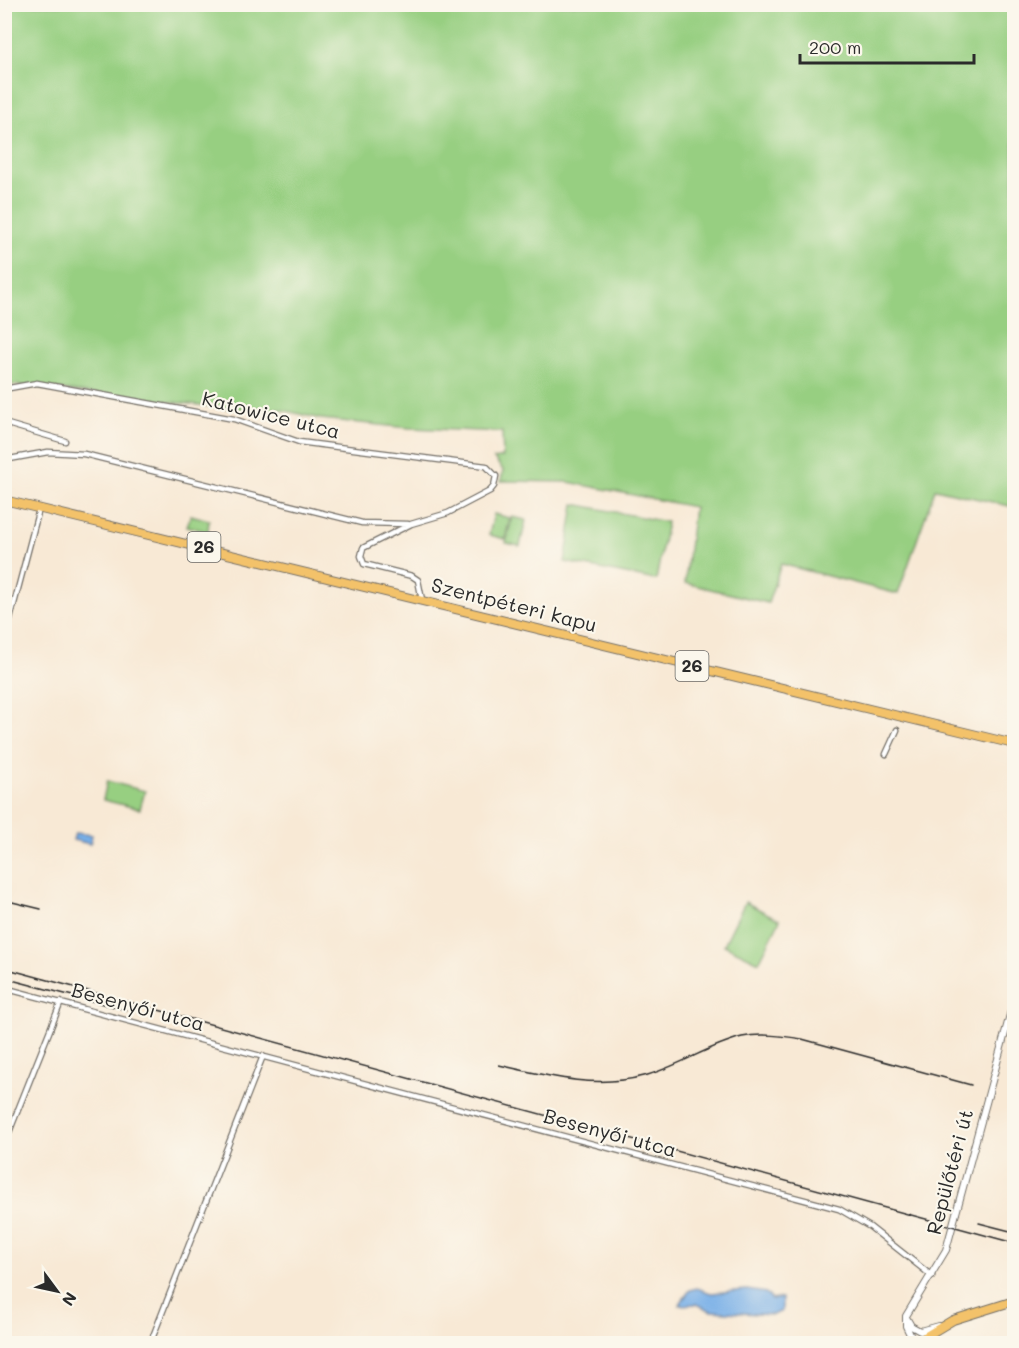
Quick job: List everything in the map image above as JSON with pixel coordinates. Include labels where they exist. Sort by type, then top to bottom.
[{"type":"main road","name":"Szentpéteri kapu","points":[[4,500],[1014,744]]},
{"type":"main road","points":[[914,1343],[946,1323],[1014,1301]]},
{"type":"street","name":"Katowice utca","points":[[4,389],[37,383],[234,419],[299,442],[411,458],[476,463],[494,472],[496,481],[490,491],[448,513],[411,524],[363,548],[361,556],[364,564],[412,576],[420,585],[422,600]]},
{"type":"street","points":[[4,423],[65,441]]},
{"type":"street","name":"Katowice utca","points":[[4,460],[48,452],[84,454],[362,523],[411,524]]},
{"type":"street","points":[[4,642],[39,509]]},
{"type":"street","points":[[379,523],[385,530],[380,538]]},
{"type":"street","points":[[886,754],[897,730]]},
{"type":"street","name":"Besenyői utca","points":[[4,988],[839,1209],[870,1227],[932,1276]]},
{"type":"street","name":"Repülőtéri út","points":[[906,1316],[942,1259],[949,1241],[1014,1000]]},
{"type":"street","points":[[4,1145],[61,1002]]},
{"type":"street","points":[[150,1344],[263,1056]]},
{"type":"street","points":[[4,1121],[13,1124]]},
{"type":"street","points":[[906,1316],[911,1326],[920,1331],[946,1323]]},
{"type":"street","points":[[906,1316],[906,1326],[914,1343]]},
{"type":"green space","points":[[4,5],[1014,5],[1014,507],[935,489],[898,594],[781,564],[768,603],[685,583],[694,507],[568,482],[501,481],[503,470],[494,459],[503,457],[502,432],[409,428],[321,419],[278,409],[237,409],[5,384]]},
{"type":"green space","points":[[574,504],[667,522],[656,580],[565,562]]},
{"type":"green space","points":[[494,514],[510,518],[505,539],[489,535]]},
{"type":"green space","points":[[191,515],[209,520],[208,532],[187,526]]},
{"type":"green space","points":[[512,517],[526,520],[520,546],[506,543]]},
{"type":"green space","points":[[107,781],[145,791],[140,809],[103,800]]},
{"type":"green space","points":[[745,902],[780,920],[759,962],[724,945]]},
{"type":"water","points":[[75,833],[92,835],[90,844],[73,840]]},
{"type":"water","points":[[697,1288],[711,1293],[747,1290],[766,1293],[772,1300],[782,1298],[782,1311],[773,1315],[711,1311],[697,1304],[679,1305],[690,1290]]},
{"type":"railway","points":[[4,900],[41,909]]},
{"type":"railway","points":[[4,968],[1014,1243]]},
{"type":"railway","points":[[4,978],[126,1010]]},
{"type":"railway","points":[[499,1065],[571,1080],[625,1080],[657,1072],[742,1037],[772,1035],[802,1039],[971,1085]]},
{"type":"railway","points":[[979,1223],[1014,1232]]}]
